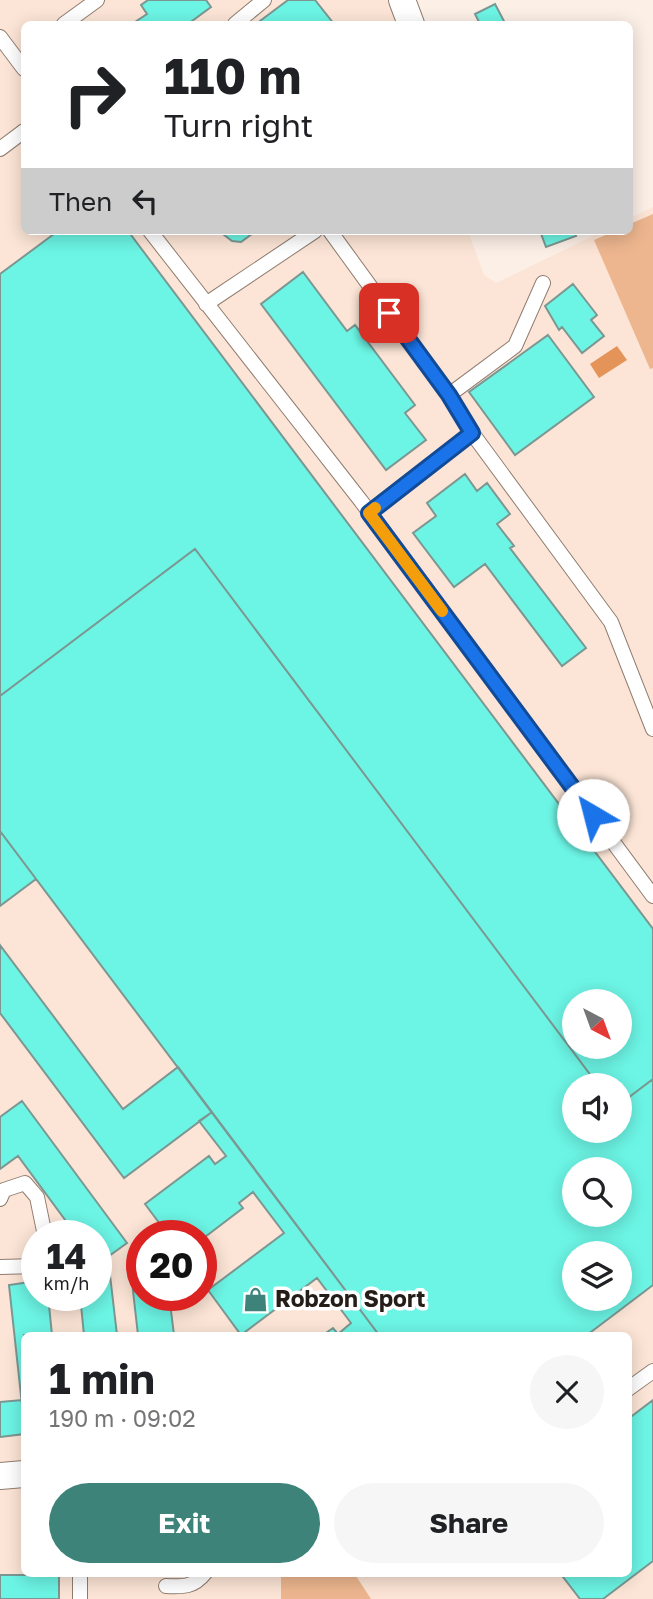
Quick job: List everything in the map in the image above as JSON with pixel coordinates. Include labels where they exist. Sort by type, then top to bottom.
[{"type":"street","points":[[402,0],[410,21]]},
{"type":"street","points":[[0,1476],[21,1474]]},
{"type":"lane","points":[[68,21],[97,0]]},
{"type":"lane","points":[[239,21],[264,0]]},
{"type":"lane","points":[[0,37],[21,59]]},
{"type":"lane","points":[[0,149],[21,133]]},
{"type":"lane","points":[[153,235],[369,513],[653,896]]},
{"type":"lane","points":[[206,304],[309,235]]},
{"type":"lane","points":[[333,235],[449,395],[472,433],[611,622],[653,729]]},
{"type":"lane","points":[[449,395],[514,346],[543,284]]},
{"type":"lane","points":[[369,513],[472,433]]},
{"type":"lane","points":[[0,1199],[4,1190],[25,1183],[37,1197],[42,1220]]},
{"type":"lane","points":[[0,1267],[21,1266]]},
{"type":"lane","points":[[632,1386],[653,1371]]},
{"type":"lane","points":[[80,1577],[80,1599]]},
{"type":"lane","points":[[166,1586],[187,1587],[202,1577]]},
{"type":"shaded area","points":[[0,0],[387,0],[396,21],[21,21],[21,235],[469,235],[484,275],[496,283],[595,235],[633,235],[633,217],[653,207],[653,1599],[0,1599]]},
{"type":"shaded area","points":[[653,214],[653,368],[650,369],[594,240],[606,235],[633,235],[633,223]]},
{"type":"shaded area","points":[[617,346],[627,360],[599,378],[590,364]]},
{"type":"shaded area","points":[[281,1577],[357,1577],[371,1599],[281,1599]]},
{"type":"building","points":[[148,0],[206,0],[211,7],[192,21],[136,21],[147,14],[141,5]]},
{"type":"building","points":[[288,0],[315,0],[332,21],[260,21]]},
{"type":"building","points":[[495,4],[504,21],[478,21],[475,14]]},
{"type":"building","points":[[53,235],[131,235],[653,929],[653,1079],[632,1095],[632,1073],[589,1073],[578,1059],[632,1059],[632,989],[562,989],[562,1037],[195,549],[0,696],[0,274]]},
{"type":"building","points":[[224,235],[251,235],[241,242],[232,241]]},
{"type":"building","points":[[542,235],[576,236],[546,247]]},
{"type":"building","points":[[303,272],[347,331],[355,325],[415,405],[405,413],[426,440],[386,470],[261,304]]},
{"type":"building","points":[[573,284],[597,315],[591,320],[604,336],[582,353],[562,327],[559,330],[545,306]]},
{"type":"building","points":[[548,335],[594,397],[515,455],[469,392]]},
{"type":"building","points":[[465,474],[477,491],[487,483],[510,514],[497,524],[514,546],[510,548],[586,648],[562,666],[485,564],[454,587],[413,533],[436,516],[427,503]]},
{"type":"building","points":[[195,549],[562,1037],[562,1059],[578,1059],[589,1073],[562,1073],[562,1143],[632,1143],[632,1095],[653,1079],[653,1285],[632,1301],[632,1241],[562,1241],[562,1311],[619,1311],[591,1332],[377,1332],[0,831],[0,696]]},
{"type":"building","points":[[0,831],[36,879],[0,906]]},
{"type":"building","points":[[0,945],[123,1109],[178,1067],[212,1112],[124,1178],[0,1013]]},
{"type":"building","points":[[22,1101],[110,1220],[65,1220],[18,1156],[0,1169],[0,1117]]},
{"type":"building","points":[[212,1112],[377,1332],[340,1332],[351,1323],[317,1278],[245,1332],[239,1332],[217,1302],[217,1283],[284,1233],[253,1192],[239,1203],[243,1208],[217,1228],[217,1220],[157,1220],[145,1204],[209,1156],[215,1164],[226,1156],[199,1121]]},
{"type":"building","points":[[112,1223],[126,1242],[112,1254]]},
{"type":"building","points":[[21,1283],[21,1311],[50,1311],[52,1332],[21,1332],[21,1395],[9,1285]]},
{"type":"building","points":[[112,1292],[117,1332],[84,1332],[82,1311],[112,1311]]},
{"type":"building","points":[[135,1311],[171,1311],[174,1332],[138,1332]]},
{"type":"building","points":[[21,1400],[21,1434],[0,1437],[0,1402]]},
{"type":"building","points":[[653,1400],[653,1561],[632,1577],[632,1416]]},
{"type":"building","points":[[0,1575],[59,1577],[59,1599],[0,1599]]},
{"type":"building","points":[[563,1577],[632,1577],[603,1599],[580,1599]]},
{"type":"slow traffic","points":[[375,508],[369,513],[442,611]]},
{"type":"place","name":"Robzon Sport","points":[[255,1299]]},
{"type":"route","points":[[389,313],[449,395],[472,433],[369,513],[593,815]]}]
